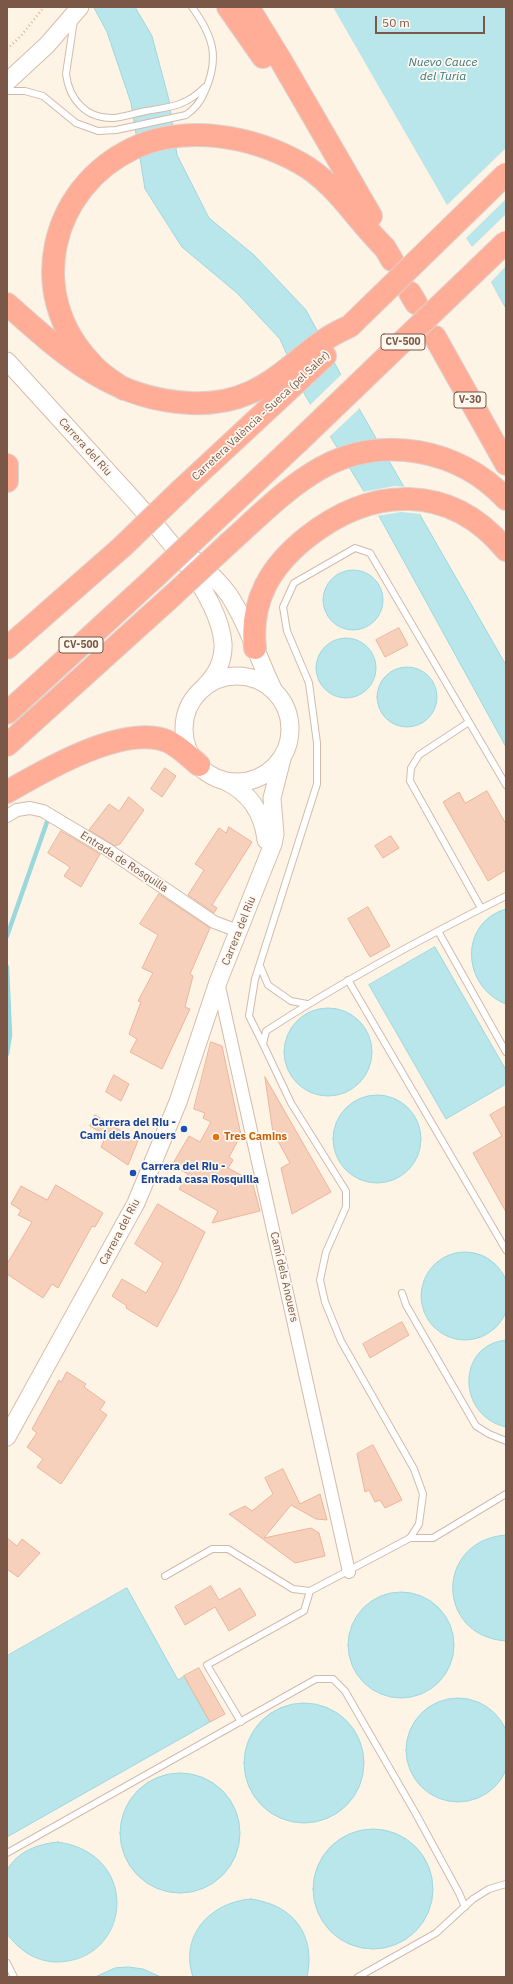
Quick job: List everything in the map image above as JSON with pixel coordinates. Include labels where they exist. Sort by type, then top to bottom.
[{"type":"highway","points":[[228,7],[344,168]]},
{"type":"highway","points":[[124,389],[90,363],[79,348],[59,310],[54,292],[53,274],[56,242],[67,212],[86,184],[109,163],[123,154],[146,144],[176,137],[221,137],[254,143],[302,164],[340,196],[388,254],[380,232],[344,168],[248,7]]},
{"type":"highway","name":"Carretera València - Sueca (pel Saler)","points":[[7,648],[122,547],[182,489],[334,348],[350,326],[506,174]]},
{"type":"highway","name":"CV-500","points":[[7,713],[154,578],[506,242]]},
{"type":"highway","points":[[7,304],[67,356],[94,375],[138,395],[165,401],[206,403],[236,398],[250,393],[282,374],[326,339],[350,326]]},
{"type":"highway","name":"V-30","points":[[435,336],[506,464]]},
{"type":"highway","points":[[7,745],[291,488],[308,476],[334,462],[378,450],[410,450],[437,456],[457,463],[483,478],[506,498]]},
{"type":"highway","points":[[7,465],[7,481]]},
{"type":"highway","points":[[255,648],[253,624],[256,609],[265,583],[273,572],[293,549],[313,532],[342,514],[359,506],[388,500],[407,499],[433,502],[448,507],[472,519],[485,528],[506,550]]},
{"type":"highway","points":[[7,792],[86,752],[131,738],[149,737],[167,742],[179,748],[199,765]]},
{"type":"street","points":[[9,82],[47,45],[77,10]]},
{"type":"street","name":"Carrera del Riu","points":[[7,361],[162,532],[200,586],[219,626],[222,641],[221,659],[213,678],[205,686]]},
{"type":"street","name":"Carrera del Riu","points":[[162,532],[208,571],[221,585],[239,613],[274,691]]},
{"type":"street","points":[[240,676],[252,678],[264,683],[274,691],[283,702],[288,715],[290,729],[288,742],[283,755],[274,767],[256,778],[235,781],[222,779],[209,774],[199,765],[186,742],[184,730],[185,717],[189,705],[196,695],[205,686],[217,679],[240,676]]},
{"type":"street","name":"Carrera del Riu","points":[[7,1437],[136,1203],[178,1102],[218,982],[275,834],[272,798],[283,755]]},
{"type":"street","name":"Carrera del Riu","points":[[222,779],[242,791],[257,808],[265,829],[267,858]]},
{"type":"street","name":"Entrada de Rosquilla","points":[[7,816],[17,810],[30,808],[44,811],[108,850],[214,922],[238,931]]},
{"type":"street","name":"Camí dels Anouers","points":[[218,982],[349,1572]]},
{"type":"lane","points":[[9,82],[25,91],[43,96],[76,123],[90,130],[116,130],[174,118],[192,112],[201,100],[214,65],[213,52],[204,26],[192,7]]},
{"type":"lane","points":[[77,10],[66,74],[70,92],[81,107],[89,113],[97,116],[114,118],[174,106],[194,98],[208,84]]},
{"type":"lane","points":[[165,1576],[212,1550],[228,1549],[293,1589],[310,1591],[349,1572],[410,1538],[419,1524],[423,1494],[414,1469],[341,1341],[325,1302],[320,1280],[326,1252],[346,1207],[346,1191],[291,1103],[249,1016],[255,979],[317,784],[317,743],[308,683],[286,631],[283,607],[294,583],[355,548],[370,554],[506,785]]},
{"type":"lane","points":[[469,722],[419,755],[411,768],[410,781],[481,908]]},
{"type":"lane","points":[[263,1044],[266,1031],[307,1004],[438,931],[506,896]]},
{"type":"lane","points":[[438,931],[506,1052]]},
{"type":"lane","points":[[260,966],[268,986],[291,1001],[307,1004]]},
{"type":"lane","points":[[348,980],[506,1250]]},
{"type":"lane","points":[[402,1293],[406,1305],[476,1426],[489,1434],[506,1441]]},
{"type":"lane","points":[[410,1538],[433,1538],[506,1494]]},
{"type":"lane","points":[[241,1722],[207,1665],[304,1611],[310,1591]]},
{"type":"lane","points":[[7,1853],[316,1679],[333,1679],[345,1691],[416,1814],[459,1893],[465,1907]]},
{"type":"lane","points":[[358,1977],[436,1933],[465,1907],[489,1889],[506,1884]]},
{"type":"lane","points":[[7,1964],[14,1977]]},
{"type":"path","points":[[7,48],[21,36],[44,7]]},
{"type":"water","points":[[94,7],[135,7],[152,36],[169,100],[177,155],[209,218],[254,255],[306,310],[361,412],[506,665],[506,747],[379,516],[305,395],[280,339],[237,293],[182,247],[145,189],[131,103],[107,32]]},
{"type":"water","name":"Nuevo Cauce del Turia","points":[[333,7],[506,7],[506,308]]},
{"type":"water","points":[[353,570],[370,575],[378,583],[383,600],[378,617],[370,625],[353,630],[336,625],[328,617],[323,600],[328,583],[336,575]]},
{"type":"water","points":[[346,638],[363,643],[371,651],[376,668],[371,685],[363,693],[346,698],[329,693],[321,685],[316,668],[321,651],[329,643]]},
{"type":"water","points":[[407,667],[419,669],[432,680],[435,685],[437,697],[435,709],[424,722],[419,725],[407,727],[395,725],[382,714],[379,709],[377,697],[379,685],[390,672],[395,669]]},
{"type":"water","points":[[506,909],[506,1004],[491,996],[481,984],[474,970],[472,955],[473,941],[480,927],[490,916]]},
{"type":"water","points":[[435,947],[506,1070],[506,1084],[446,1119],[369,985]]},
{"type":"water","points":[[319,1008],[337,1008],[353,1015],[365,1027],[372,1043],[372,1061],[365,1077],[353,1089],[337,1096],[319,1096],[303,1089],[291,1077],[284,1061],[284,1043],[291,1027],[303,1015]]},
{"type":"water","points":[[377,1095],[394,1098],[402,1102],[414,1114],[418,1122],[421,1139],[418,1156],[414,1164],[402,1176],[394,1180],[377,1183],[360,1180],[352,1176],[340,1164],[336,1156],[333,1139],[336,1122],[340,1114],[352,1102],[360,1098]]},
{"type":"water","points":[[465,1252],[482,1255],[496,1265],[506,1279],[509,1296],[506,1313],[496,1327],[482,1337],[465,1340],[448,1337],[434,1327],[424,1313],[421,1296],[424,1279],[434,1265],[448,1255]]},
{"type":"water","points":[[506,1340],[506,1427],[490,1420],[478,1409],[471,1396],[469,1381],[471,1367],[478,1354],[490,1345]]},
{"type":"water","points":[[506,1535],[506,1641],[483,1635],[466,1623],[456,1607],[453,1588],[456,1569],[466,1553],[483,1541]]},
{"type":"water","points":[[127,1588],[178,1680],[184,1676],[210,1722],[7,1837],[7,1656]]},
{"type":"water","points":[[401,1592],[421,1596],[439,1607],[450,1625],[454,1645],[450,1665],[439,1683],[421,1694],[401,1698],[381,1694],[363,1683],[352,1665],[348,1645],[352,1625],[363,1607],[381,1596]]},
{"type":"water","points":[[458,1698],[478,1702],[487,1706],[495,1713],[502,1721],[506,1730],[510,1750],[506,1770],[502,1779],[495,1787],[487,1794],[478,1798],[458,1802],[438,1798],[429,1794],[421,1787],[414,1779],[410,1770],[406,1750],[410,1730],[414,1721],[421,1713],[429,1706],[438,1702]]},
{"type":"water","points":[[304,1703],[316,1704],[327,1708],[337,1713],[346,1721],[354,1730],[359,1740],[363,1751],[363,1775],[359,1786],[354,1796],[346,1805],[337,1813],[327,1818],[316,1822],[304,1823],[292,1822],[281,1818],[271,1813],[262,1805],[254,1796],[249,1786],[245,1775],[244,1763],[245,1751],[249,1740],[254,1730],[262,1721],[271,1713],[281,1708],[292,1704]]},
{"type":"water","points":[[180,1773],[192,1774],[203,1778],[213,1783],[222,1791],[230,1800],[235,1810],[239,1821],[239,1845],[235,1856],[230,1866],[222,1875],[213,1883],[203,1888],[192,1892],[180,1893],[168,1892],[157,1888],[147,1883],[138,1875],[130,1866],[125,1856],[121,1845],[120,1833],[121,1821],[125,1810],[130,1800],[138,1791],[147,1783],[157,1778],[168,1774]]},
{"type":"water","points":[[373,1829],[385,1830],[396,1834],[406,1839],[415,1847],[423,1856],[428,1866],[432,1877],[432,1901],[428,1912],[423,1922],[415,1931],[406,1939],[396,1944],[385,1948],[373,1949],[361,1948],[350,1944],[340,1939],[331,1931],[323,1922],[318,1912],[314,1901],[313,1889],[314,1877],[318,1866],[323,1856],[331,1847],[340,1839],[350,1834],[361,1830]]},
{"type":"water","points":[[58,1842],[85,1851],[104,1866],[114,1886],[117,1907],[112,1928],[99,1945],[80,1958],[55,1962],[28,1954],[22,1950],[7,1934],[7,1870],[23,1853],[36,1847]]},
{"type":"water","points":[[251,1899],[266,1902],[279,1908],[290,1915],[298,1924],[305,1935],[308,1948],[309,1962],[307,1977],[193,1977],[190,1962],[191,1948],[195,1935],[202,1923],[211,1914],[223,1907],[236,1901]]},
{"type":"water","points":[[129,1967],[143,1969],[161,1977],[95,1977],[115,1968]]},
{"type":"pier","points":[[331,7],[333,7],[447,205],[506,148],[506,199],[466,238],[472,247],[506,214],[506,266],[491,282],[506,310]]},
{"type":"pier","points":[[343,373],[361,407],[328,438],[309,406]]},
{"type":"pier","points":[[395,486],[406,487],[421,514],[401,512],[376,516],[362,492]]},
{"type":"building","points":[[399,628],[408,645],[385,657],[376,640]]},
{"type":"building","points":[[165,768],[176,776],[162,797],[151,789]]},
{"type":"building","points":[[487,791],[506,824],[506,870],[488,881],[443,802],[459,792],[465,803]]},
{"type":"building","points":[[129,797],[144,810],[120,844],[115,846],[89,830],[109,804],[119,811]]},
{"type":"building","points":[[229,827],[252,842],[212,905],[217,908],[214,913],[188,895],[204,870],[195,864],[219,828],[226,833]]},
{"type":"building","points":[[61,831],[100,854],[81,887],[64,876],[70,867],[48,853]]},
{"type":"building","points":[[391,836],[399,848],[383,858],[375,846]]},
{"type":"building","points":[[159,894],[210,928],[190,974],[193,976],[185,1007],[190,1009],[162,1069],[130,1052],[137,1039],[129,1034],[141,1002],[138,1001],[153,973],[142,968],[158,935],[140,924]]},
{"type":"building","points":[[368,907],[390,946],[370,957],[348,919]]},
{"type":"building","points":[[211,1042],[222,1046],[241,1135],[229,1157],[233,1160],[228,1168],[252,1181],[260,1211],[212,1223],[218,1211],[179,1189],[188,1174],[172,1165],[189,1136],[200,1142],[211,1122],[203,1118],[205,1113],[194,1109]]},
{"type":"building","points":[[114,1075],[129,1084],[121,1101],[106,1092]]},
{"type":"building","points":[[265,1077],[331,1192],[292,1214],[281,1168],[290,1163],[273,1132]]},
{"type":"building","points":[[506,1106],[506,1212],[473,1153],[502,1136],[490,1115]]},
{"type":"building","points":[[95,1115],[138,1141],[128,1165],[101,1147],[106,1136],[90,1126]]},
{"type":"building","points":[[56,1185],[103,1213],[95,1227],[92,1226],[58,1288],[52,1284],[43,1298],[7,1274],[7,1264],[32,1222],[18,1215],[21,1210],[11,1204],[21,1186],[47,1200]]},
{"type":"building","points":[[158,1204],[205,1232],[177,1291],[157,1327],[126,1308],[127,1306],[112,1296],[122,1279],[146,1293],[163,1263],[135,1244]]},
{"type":"building","points":[[402,1322],[409,1335],[370,1358],[363,1344]]},
{"type":"building","points":[[67,1372],[86,1384],[84,1387],[105,1402],[100,1410],[107,1415],[61,1484],[37,1467],[43,1459],[27,1447],[37,1433],[32,1429],[59,1380],[61,1382]]},
{"type":"building","points":[[373,1445],[402,1500],[385,1508],[380,1500],[375,1502],[369,1490],[365,1492],[357,1454]]},
{"type":"building","points":[[283,1469],[300,1504],[320,1494],[327,1520],[316,1519],[291,1505],[264,1538],[311,1528],[319,1533],[325,1556],[295,1563],[229,1514],[245,1506],[252,1511],[273,1494],[265,1478]]},
{"type":"building","points":[[7,1538],[17,1546],[22,1539],[40,1553],[18,1577],[7,1569]]},
{"type":"building","points":[[211,1586],[219,1600],[240,1588],[256,1615],[229,1631],[215,1607],[185,1625],[175,1607]]},
{"type":"building","points":[[199,1668],[225,1714],[210,1722],[184,1676]]},
{"type":"waterway","points":[[7,936],[47,822]]},
{"type":"waterway","points":[[7,967],[10,1035],[7,1054]]},
{"type":"place","name":"Carrera del Riu - Camí dels Anouers","points":[[184,1129]]},
{"type":"place","name":"Tres Camins","points":[[216,1137]]},
{"type":"place","name":"Carrera del Riu - Entrada casa Rosquilla","points":[[133,1173]]}]
